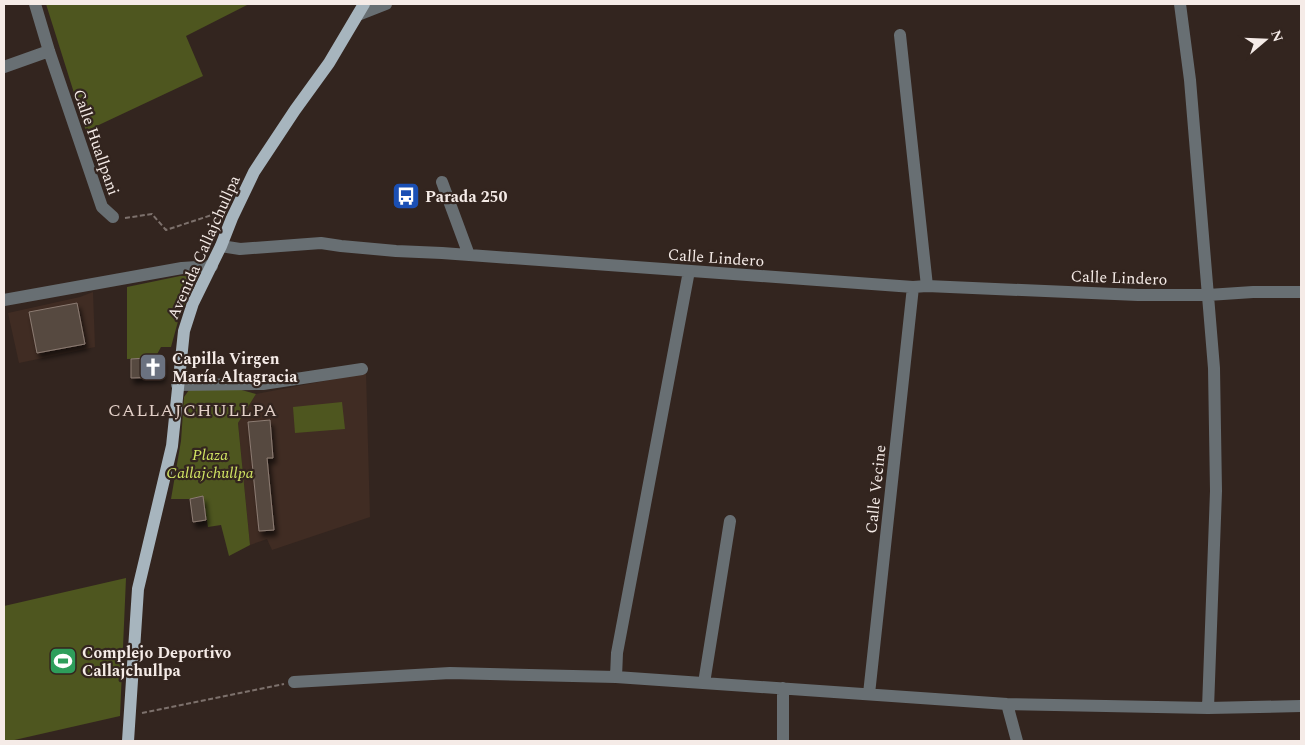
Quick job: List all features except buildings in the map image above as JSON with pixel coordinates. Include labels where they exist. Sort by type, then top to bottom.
[{"type":"main road","name":"Avenida Callajchullpa","points":[[128,741],[138,589],[172,446],[184,331],[193,303],[212,266],[254,172],[295,110],[330,63],[361,9]]},
{"type":"street","name":"Calle Huallpani","points":[[35,4],[102,207],[113,217]]},
{"type":"street","points":[[361,9],[386,4]]},
{"type":"street","points":[[1180,4],[1190,80],[1214,368],[1216,491],[1208,708]]},
{"type":"street","points":[[900,35],[927,286]]},
{"type":"street","points":[[4,67],[49,51]]},
{"type":"street","points":[[442,182],[469,255]]},
{"type":"street","name":"Calle Lindero","points":[[221,246],[240,249],[321,243],[387,250],[913,287],[1208,296],[1253,292],[1301,292]]},
{"type":"street","points":[[4,300],[182,268],[212,266]]},
{"type":"street","points":[[616,677],[619,643],[688,271]]},
{"type":"street","name":"Calle Vecine","points":[[869,694],[913,287]]},
{"type":"street","points":[[178,385],[263,384],[362,369]]},
{"type":"street","points":[[704,683],[730,521]]},
{"type":"street","points":[[294,682],[450,673],[616,677],[1008,704],[1208,708],[1301,706]]},
{"type":"street","points":[[783,688],[783,741]]},
{"type":"street","points":[[1008,704],[1017,741]]},
{"type":"path","name":"Calle Huallpani","points":[[113,217],[128,218],[152,214],[166,230],[222,212],[232,218]]},
{"type":"path","points":[[130,716],[294,682]]},
{"type":"shaded area","points":[[93,292],[95,347],[19,363],[8,313],[80,297]]},
{"type":"shaded area","points":[[366,373],[370,517],[272,550],[267,539],[250,545],[238,423],[256,394]]},
{"type":"green space","points":[[46,4],[249,4],[186,36],[203,76],[86,131]]},
{"type":"green space","points":[[188,276],[193,282],[192,290],[180,314],[171,347],[161,347],[155,358],[127,359],[127,287]]},
{"type":"green space","name":"Plaza Callajchullpa","points":[[238,389],[256,394],[238,423],[250,545],[229,556],[221,525],[208,527],[203,497],[171,499],[181,441],[184,397],[189,390]]},
{"type":"green space","points":[[342,402],[345,429],[295,433],[293,407]]},
{"type":"green space","name":"Complejo Deportivo Callajchullpa","points":[[126,578],[120,716],[4,741],[4,606]]},
{"type":"place","name":"Parada 250","points":[[406,196]]},
{"type":"place","name":"Capilla Virgen María Altagracia","points":[[153,367]]},
{"type":"place","name":"Complejo Deportivo Callajchullpa","points":[[63,661]]},
{"type":"district","name":"CALLAJCHULLPA","points":[[193,410]]}]
